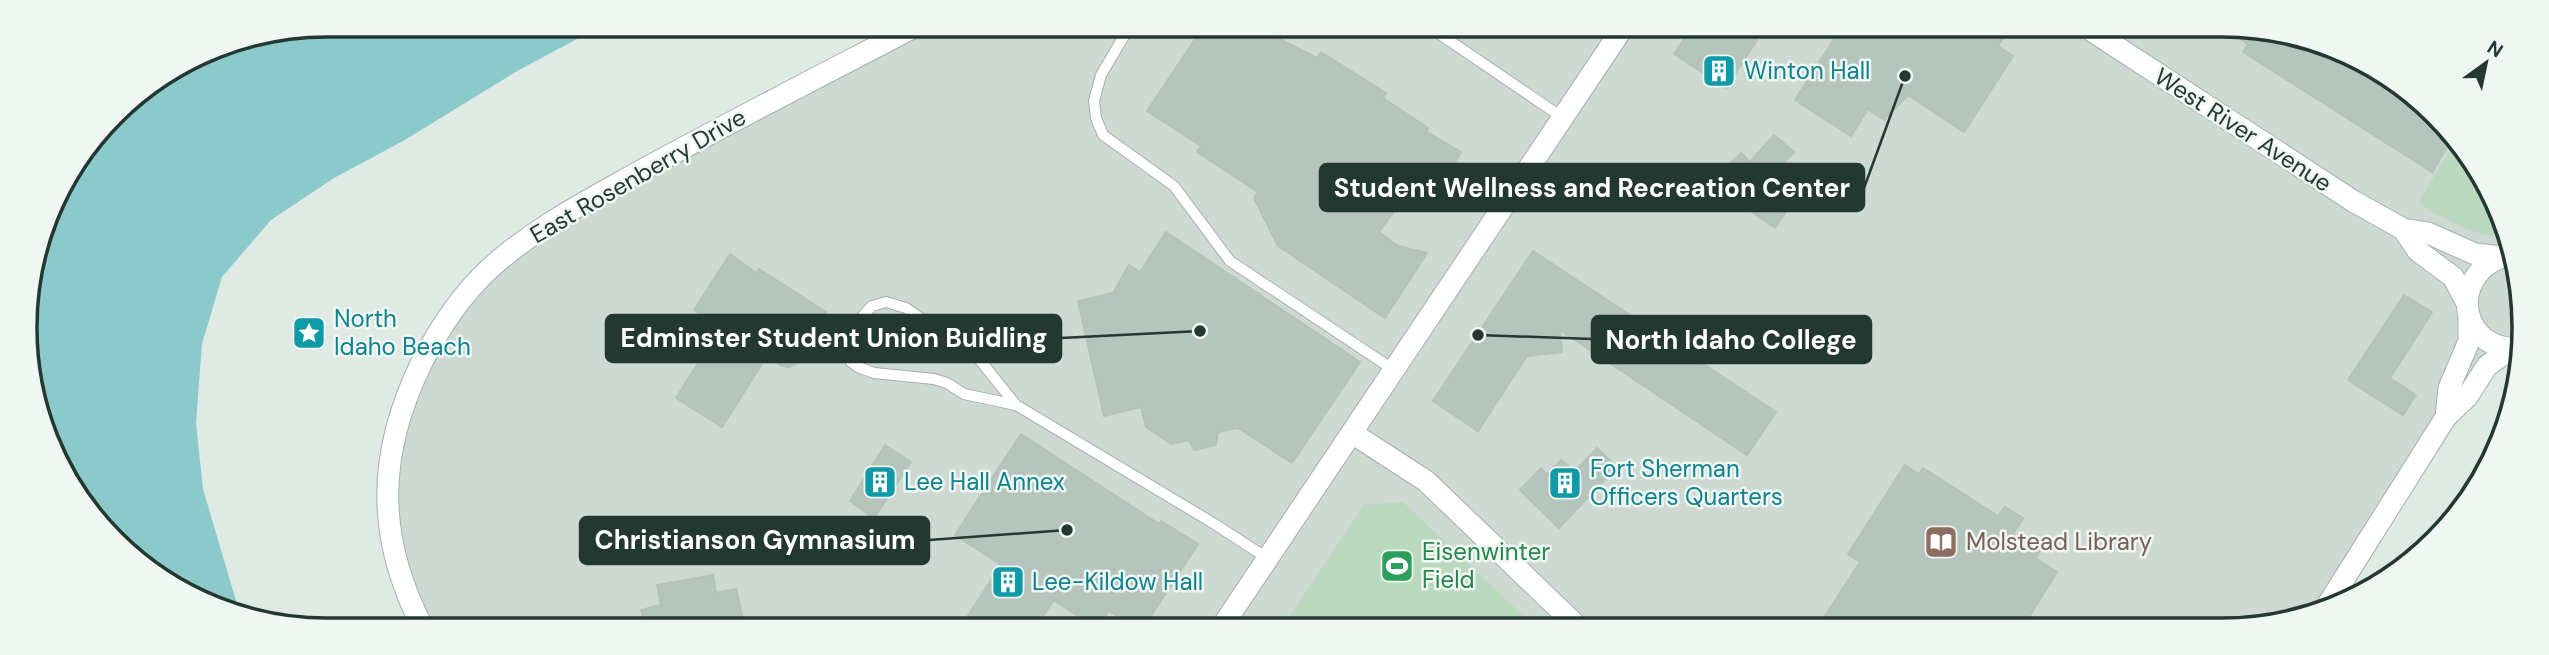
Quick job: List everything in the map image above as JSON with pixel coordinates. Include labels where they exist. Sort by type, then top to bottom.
[{"type":"street","name":"East Rosenberry Drive","points":[[418,618],[397,567],[388,516],[387,468],[394,434],[417,373],[431,344],[459,299],[518,245],[562,215],[895,37]]},
{"type":"street","points":[[1228,618],[1617,37]]},
{"type":"street","name":"West River Avenue","points":[[2100,37],[2353,201],[2403,229],[2428,233],[2475,254],[2503,256]]},
{"type":"street","name":"West River Avenue","points":[[2403,229],[2418,251],[2453,277],[2475,328],[2485,339],[2497,346],[2512,348]]},
{"type":"street","points":[[2446,417],[2449,388],[2469,341],[2468,310],[2473,279],[2490,262],[2504,258]]},
{"type":"street","points":[[2338,593],[2446,417],[2468,397],[2487,366],[2512,351]]},
{"type":"street","points":[[1352,433],[1426,481],[1570,618]]},
{"type":"lane","points":[[1123,37],[1101,75],[1094,101],[1096,118],[1103,135],[1174,186],[1230,261],[1394,370]]},
{"type":"lane","points":[[1443,37],[1563,118]]},
{"type":"lane","points":[[1530,167],[1575,200]]},
{"type":"lane","points":[[1016,405],[979,359],[906,308],[886,302],[872,306],[860,319],[849,348],[852,362],[858,367],[874,373],[934,379],[964,394],[1016,405],[1267,558]]},
{"type":"shaded area","points":[[896,37],[2241,37],[2297,47],[2350,67],[2398,97],[2440,136],[2473,182],[2497,234],[2510,290],[2512,347],[2511,352],[2493,360],[2334,595],[2297,608],[2259,616],[418,618],[411,605],[387,468],[431,344],[518,245]]},
{"type":"green space","points":[[2451,149],[2473,182],[2497,235],[2461,227],[2418,203]]},
{"type":"green space","name":"Eisenwinter Field","points":[[1403,502],[1525,618],[1289,618],[1364,505]]},
{"type":"water","points":[[308,37],[581,37],[519,70],[403,141],[334,178],[271,220],[222,277],[202,344],[196,423],[203,489],[237,604],[182,579],[151,558],[122,533],[97,504],[76,473],[59,439],[47,403],[37,347],[37,308],[42,271],[52,234],[67,199],[86,166],[109,136],[136,109],[182,76],[234,52],[271,42]]},
{"type":"building","points":[[1197,37],[1276,37],[1317,58],[1321,52],[1386,93],[1383,98],[1428,128],[1427,132],[1461,152],[1448,175],[1431,193],[1415,182],[1379,232],[1398,246],[1427,253],[1385,318],[1278,246],[1254,198],[1258,192],[1197,152],[1201,146],[1147,111]]},
{"type":"building","name":"Winton Hall","points":[[1685,37],[1759,37],[1726,88],[1674,54]]},
{"type":"building","points":[[1836,37],[2001,37],[1998,46],[2013,56],[1964,132],[1908,95],[1884,120],[1868,109],[1851,136],[1795,100]]},
{"type":"building","points":[[2236,37],[2297,47],[2350,67],[2383,86],[2413,109],[2448,146],[2432,172],[2243,52],[2248,44]]},
{"type":"building","points":[[1774,135],[1794,152],[1781,166],[1805,183],[1775,228],[1752,212],[1757,206],[1722,172],[1741,153],[1750,162]]},
{"type":"building","points":[[1166,232],[1360,362],[1292,463],[1238,428],[1218,432],[1216,445],[1194,450],[1189,440],[1171,444],[1146,427],[1141,407],[1104,416],[1078,301],[1113,293],[1129,265],[1140,272]]},
{"type":"building","points":[[1533,251],[1776,412],[1747,455],[1560,330],[1562,352],[1527,356],[1478,431],[1433,401]]},
{"type":"building","points":[[730,254],[756,273],[759,269],[826,312],[809,336],[809,350],[803,361],[789,367],[780,365],[767,356],[722,427],[676,398],[721,327],[694,310]]},
{"type":"building","points":[[2404,295],[2432,312],[2390,378],[2416,395],[2403,415],[2348,380]]},
{"type":"building","points":[[1021,434],[1159,524],[1161,521],[1198,544],[1150,618],[1120,618],[1109,611],[1104,618],[1081,618],[1054,600],[1042,618],[967,618],[1001,565],[955,535]]},
{"type":"building","name":"Lee Hall Annex","points":[[885,445],[911,462],[874,518],[850,501]]},
{"type":"building","name":"Fort Sherman Officers Quarters","points":[[1597,448],[1617,467],[1559,528],[1520,490],[1541,468],[1547,475],[1561,460],[1574,472]]},
{"type":"building","name":"Molstead Library","points":[[1905,465],[1919,474],[1923,468],[1998,516],[2005,507],[2023,518],[2013,534],[2040,551],[2035,558],[2057,572],[2028,618],[1824,618],[1860,562],[1848,554]]},
{"type":"building","points":[[713,575],[716,593],[736,589],[743,618],[643,618],[641,610],[661,605],[657,585]]},
{"type":"place","name":"Winton Hall","points":[[1719,71]]},
{"type":"place","name":"Student Wellness and Recreation Center","points":[[1905,76]]},
{"type":"place","name":"Edminster Student Union Buidling","points":[[1200,331]]},
{"type":"place","name":"North Idaho Beach","points":[[309,333]]},
{"type":"place","name":"North Idaho College","points":[[1478,335]]},
{"type":"place","name":"Lee Hall Annex","points":[[880,482]]},
{"type":"place","name":"Fort Sherman Officers Quarters","points":[[1565,483]]},
{"type":"place","name":"Christianson Gymnasium","points":[[1067,530]]},
{"type":"place","name":"Molstead Library","points":[[1941,542]]},
{"type":"place","name":"Eisenwinter Field","points":[[1397,566]]},
{"type":"place","name":"Lee-Kildow Hall","points":[[1008,582]]}]
